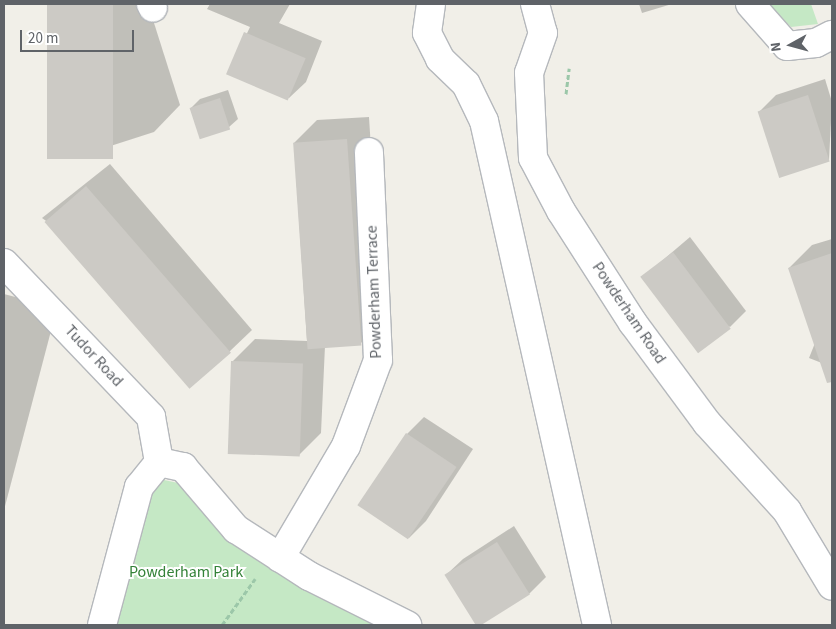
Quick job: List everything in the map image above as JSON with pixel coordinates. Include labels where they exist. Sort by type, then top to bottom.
[{"type":"street","points":[[431,4],[427,33],[440,59],[466,84],[484,121],[598,625]]},
{"type":"street","name":"Powderham Road","points":[[535,4],[543,33],[530,73],[533,158],[561,211],[633,323],[707,423],[787,511],[832,586]]},
{"type":"street","points":[[750,4],[787,46],[816,43],[832,35]]},
{"type":"street","name":"Powderham Terrace","points":[[276,555],[346,446],[378,360],[369,152]]},
{"type":"street","name":"Tudor Road","points":[[4,263],[151,417],[159,462]]},
{"type":"street","points":[[102,625],[139,486],[159,462],[183,466],[236,529],[276,555],[407,625]]},
{"type":"path","points":[[222,625],[276,555]]},
{"type":"green space","points":[[769,4],[811,4],[818,24],[791,27]]},
{"type":"green space","name":"Powderham Park","points":[[164,480],[183,484],[383,625],[116,625],[151,495]]},
{"type":"building","points":[[47,4],[113,4],[113,159],[47,159]]},
{"type":"building","points":[[244,32],[306,58],[288,101],[226,74]]},
{"type":"building","points":[[808,95],[830,162],[779,178],[758,111]]},
{"type":"building","points":[[220,98],[230,129],[200,139],[190,108]]},
{"type":"building","points":[[347,139],[361,345],[308,349],[293,143]]},
{"type":"building","points":[[86,186],[231,353],[189,389],[44,222]]},
{"type":"building","points":[[673,252],[731,329],[698,353],[640,277]]},
{"type":"building","points":[[832,253],[832,382],[827,383],[788,268]]},
{"type":"building","points":[[231,361],[303,364],[300,456],[228,454]]},
{"type":"building","points":[[406,433],[457,467],[408,539],[357,505]]},
{"type":"building","points":[[497,542],[530,595],[481,625],[476,625],[444,575]]}]
